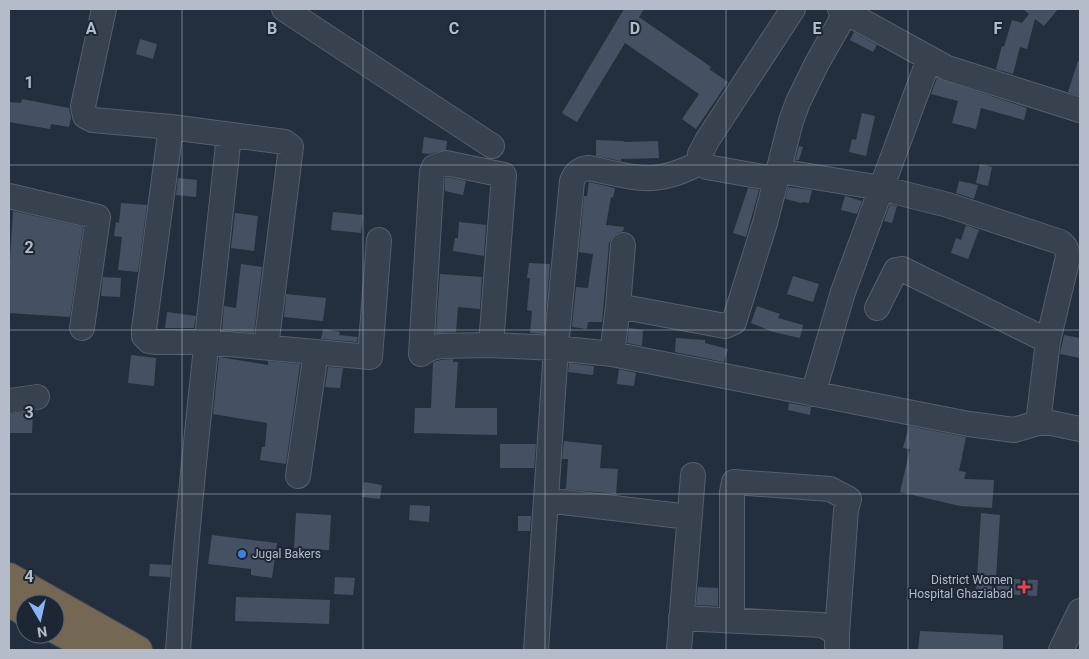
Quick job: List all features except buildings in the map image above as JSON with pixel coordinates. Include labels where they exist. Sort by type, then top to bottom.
[{"type":"highway","points":[[9,577],[138,650]]},
{"type":"highway","points":[[65,634],[94,650]]},
{"type":"street","points":[[104,9],[83,106],[84,116],[93,120],[171,127],[285,142],[291,147],[266,347]]},
{"type":"street","points":[[284,9],[492,146]]},
{"type":"street","points":[[793,9],[708,139],[700,154],[701,162],[707,167],[769,178],[774,178],[785,172],[881,188],[948,205],[1060,242],[1064,245],[1068,257],[1048,341],[1038,424]]},
{"type":"street","points":[[618,306],[725,326],[734,322],[765,223],[791,121],[798,102],[843,10],[942,66],[1080,110]]},
{"type":"street","points":[[813,394],[843,292],[929,59]]},
{"type":"street","points":[[171,127],[144,336],[149,341],[208,342],[370,357],[379,240]]},
{"type":"street","points":[[178,650],[186,537],[229,134]]},
{"type":"street","points":[[536,650],[556,348],[574,175],[581,169],[588,168],[644,179],[660,179],[701,162]]},
{"type":"street","points":[[491,345],[504,175],[440,164],[434,167],[432,172],[421,354],[439,346],[491,345],[556,348],[612,354],[813,394],[1004,429],[1024,428],[1051,423],[1080,429]]},
{"type":"street","points":[[9,196],[98,217],[82,328]]},
{"type":"street","points":[[612,354],[623,245]]},
{"type":"street","points":[[877,308],[896,270],[902,269],[1048,341]]},
{"type":"street","points":[[298,476],[316,352]]},
{"type":"street","points":[[9,402],[37,397]]},
{"type":"street","points":[[679,650],[680,618],[693,475]]},
{"type":"street","points":[[732,620],[732,492],[734,482],[830,489],[849,499],[846,510],[837,642]]},
{"type":"street","points":[[546,500],[689,517]]},
{"type":"street","points":[[1061,650],[1080,611]]},
{"type":"street","points":[[680,618],[822,625],[837,642]]},
{"type":"place","name":"Jugal Bakers","points":[[242,554]]},
{"type":"place","name":"District Women Hospital Ghaziabad","points":[[1024,587]]}]
